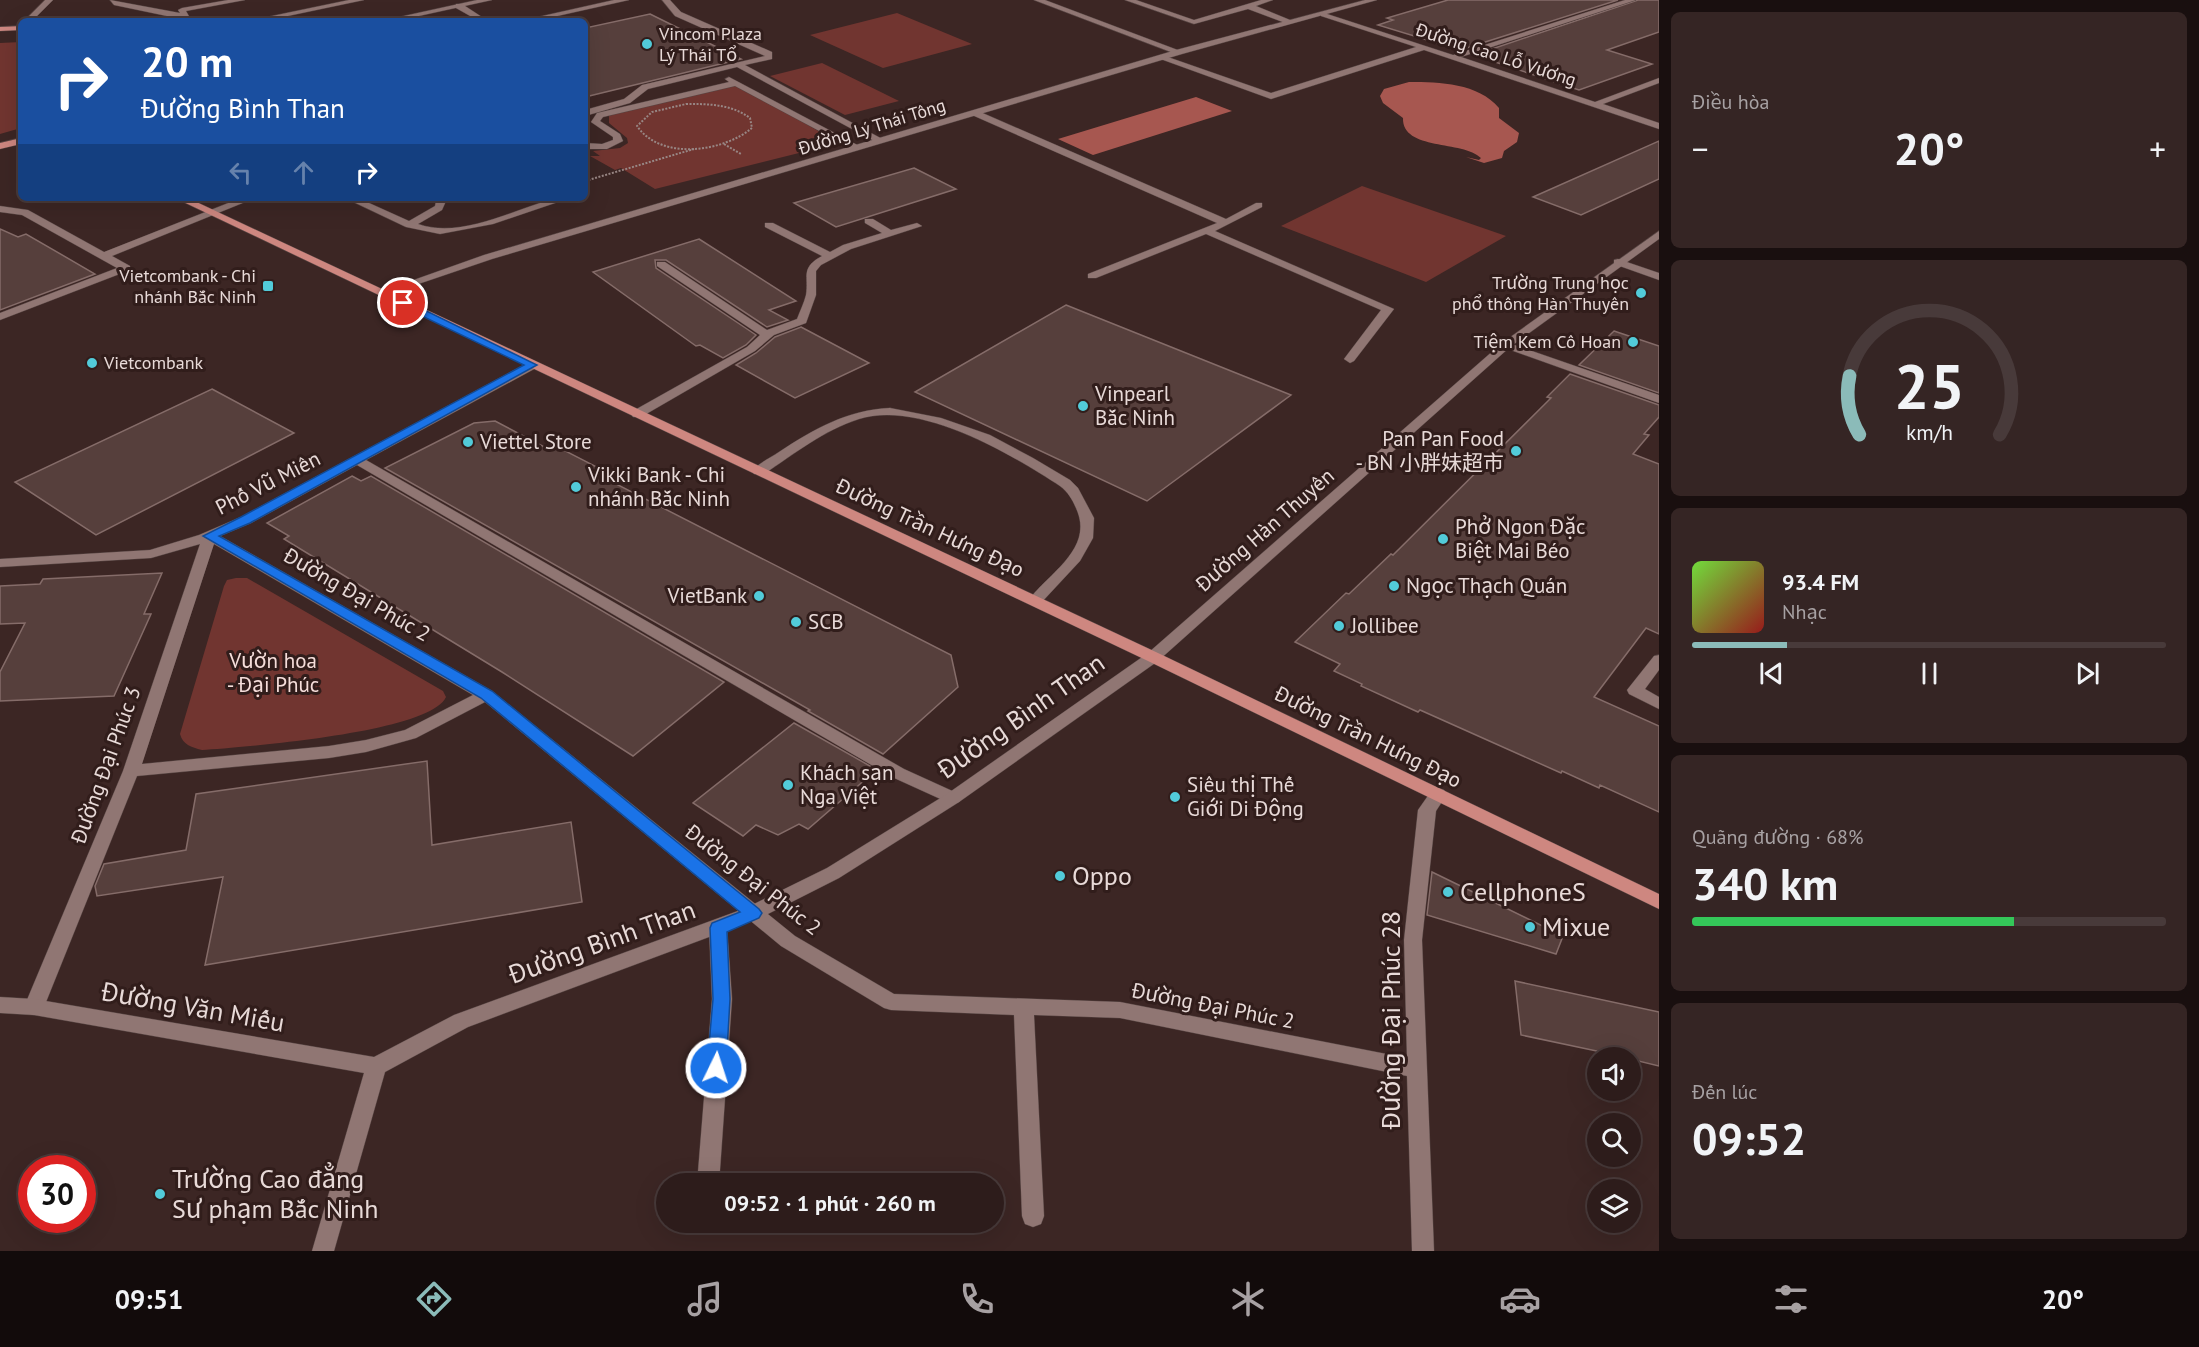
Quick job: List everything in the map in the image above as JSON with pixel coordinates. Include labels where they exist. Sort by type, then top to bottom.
[{"type":"main road","points":[[0,29],[18,28]]},
{"type":"main road","points":[[0,146],[18,142]]},
{"type":"main road","name":"Đường Trần Hưng Đạo","points":[[186,201],[1153,657],[1659,902]]},
{"type":"street","points":[[31,18],[49,0]]},
{"type":"street","points":[[114,0],[117,3],[183,13],[241,0]]},
{"type":"street","points":[[267,18],[360,0]]},
{"type":"street","points":[[401,18],[488,0]]},
{"type":"street","points":[[538,18],[625,0]]},
{"type":"street","points":[[668,0],[745,35]]},
{"type":"street","points":[[588,112],[630,100],[645,87],[767,58],[769,54],[678,14],[668,0]]},
{"type":"street","points":[[1038,0],[1179,52]]},
{"type":"street","points":[[1129,0],[1194,22],[1269,0]]},
{"type":"street","name":"Đường Lý Thái Tông","points":[[382,293],[488,257],[1159,57],[1373,0]]},
{"type":"street","points":[[1452,58],[1632,0]]},
{"type":"street","points":[[459,6],[479,18]]},
{"type":"street","points":[[1248,6],[1291,22]]},
{"type":"street","name":"Đường Cao Lỗ Vương","points":[[1324,14],[1659,126]]},
{"type":"street","points":[[1159,57],[1271,96],[1422,48]]},
{"type":"street","points":[[739,65],[881,141]]},
{"type":"street","points":[[714,71],[858,148]]},
{"type":"street","points":[[1594,105],[1659,80]]},
{"type":"street","points":[[588,147],[612,145],[618,141],[617,136],[595,122],[600,115],[736,83]]},
{"type":"street","points":[[645,87],[664,99]]},
{"type":"street","points":[[975,113],[1226,223]]},
{"type":"street","points":[[103,256],[242,201]]},
{"type":"street","points":[[357,201],[425,230],[449,231],[553,202]]},
{"type":"street","points":[[411,224],[439,208],[441,201]]},
{"type":"street","points":[[1092,276],[1226,223],[1259,205]]},
{"type":"street","points":[[0,210],[24,212],[126,268],[0,317]]},
{"type":"street","points":[[869,221],[890,234]]},
{"type":"street","points":[[769,225],[829,256]]},
{"type":"street","points":[[637,414],[751,349],[767,335],[801,321],[811,295],[813,267],[829,256],[847,247],[917,226]]},
{"type":"street","points":[[1207,231],[1388,309],[1350,359]]},
{"type":"street","name":"Đường Hàn Thuyên","points":[[1153,657],[1506,345],[1659,234]]},
{"type":"street","points":[[1618,262],[1659,277]]},
{"type":"street","points":[[661,264],[767,335]]},
{"type":"street","points":[[1506,345],[1659,399]]},
{"type":"street","name":"Phố Vũ Miên","points":[[0,563],[151,554],[210,536],[246,520],[532,365]]},
{"type":"street","points":[[759,471],[840,423],[866,414],[891,411],[934,420],[1026,458],[1070,487],[1083,509],[1088,528],[1083,546],[1035,601]]},
{"type":"street","points":[[357,460],[898,773],[953,798]]},
{"type":"street","name":"Đường Đại Phúc 2","points":[[210,536],[486,694],[788,941],[891,1002],[1120,1010],[1416,1069]]},
{"type":"street","name":"Đường Đại Phúc 3","points":[[34,1007],[131,771],[210,536]]},
{"type":"street","name":"Đường Bình Than","points":[[376,1066],[461,1022],[718,928],[833,873],[953,798],[1153,657]]},
{"type":"street","points":[[1659,660],[1635,690],[1659,704]]},
{"type":"street","points":[[131,771],[329,752],[366,746],[410,734],[486,694]]},
{"type":"street","name":"Đường Đại Phúc 28","points":[[1423,1251],[1413,940],[1427,810],[1438,794]]},
{"type":"street","points":[[709,1173],[722,999],[718,928]]},
{"type":"street","name":"Đường Văn Miếu","points":[[0,1005],[34,1007],[376,1066]]},
{"type":"street","points":[[1024,1006],[1033,1216]]},
{"type":"street","points":[[323,1251],[376,1066]]},
{"type":"path","points":[[588,180],[701,147],[724,144],[748,133],[753,123],[745,114],[729,107],[705,104],[668,107],[647,115],[637,126],[639,133],[648,140],[662,144],[701,147]]},
{"type":"path","points":[[724,144],[747,158]]},
{"type":"green space","points":[[897,13],[972,44],[883,68],[810,35]]},
{"type":"green space","points":[[18,42],[18,129],[0,134],[0,43]]},
{"type":"green space","points":[[822,63],[899,101],[845,115],[770,76]]},
{"type":"green space","points":[[736,83],[839,143],[655,189],[621,168],[615,170],[590,156],[600,156],[593,151],[620,148],[628,143],[627,138],[609,123],[609,116],[614,113]]},
{"type":"green space","points":[[1362,186],[1506,236],[1426,282],[1281,226]]},
{"type":"green space","name":"Vườn hoa - Đại Phúc","points":[[247,578],[443,691],[446,697],[433,709],[407,720],[373,729],[293,741],[202,750],[188,745],[180,734],[224,586],[227,580]]},
{"type":"shaded area","points":[[1409,82],[1446,84],[1480,93],[1499,108],[1499,118],[1519,133],[1517,142],[1504,151],[1502,158],[1484,163],[1466,157],[1479,160],[1481,158],[1472,152],[1435,144],[1412,136],[1405,128],[1403,118],[1383,103],[1380,96],[1384,89]]},
{"type":"shaded area","points":[[1196,97],[1232,111],[1093,155],[1058,139]]},
{"type":"building","points":[[1448,0],[1618,0],[1460,50],[1378,25],[1393,20],[1387,18]]},
{"type":"building","points":[[1638,0],[1659,0],[1659,32],[1607,50],[1652,64],[1579,90],[1474,55]]},
{"type":"building","name":"Vincom Plaza Lý Thái Tổ","points":[[650,14],[741,59],[588,96],[588,27]]},
{"type":"building","points":[[1659,141],[1659,179],[1581,215],[1533,197]]},
{"type":"building","points":[[914,168],[956,189],[836,227],[794,203]]},
{"type":"building","points":[[0,229],[18,237],[26,234],[95,274],[0,310]]},
{"type":"building","points":[[699,239],[796,301],[769,310],[788,320],[767,327],[666,260],[655,260],[656,268],[756,335],[746,345],[723,358],[700,345],[696,346],[593,272]]},
{"type":"building","points":[[1066,305],[1291,395],[1147,501],[915,392]]},
{"type":"building","points":[[801,327],[869,363],[795,398],[736,365],[756,353],[775,337]]},
{"type":"building","points":[[1614,331],[1659,346],[1659,393],[1579,365]]},
{"type":"building","points":[[1570,374],[1659,405],[1659,417],[1644,434],[1649,435],[1633,454],[1659,464],[1659,634],[1646,628],[1594,697],[1659,726],[1659,812],[1600,785],[1599,788],[1562,771],[1561,773],[1361,686],[1362,684],[1334,671],[1340,664],[1295,642],[1346,593],[1349,594],[1391,554],[1393,555],[1551,398],[1547,397]]},
{"type":"building","points":[[212,389],[294,433],[96,535],[15,482]]},
{"type":"building","points":[[495,421],[548,449],[554,445],[622,480],[616,484],[951,655],[958,687],[883,754],[808,711],[810,710],[385,468],[474,423]]},
{"type":"building","points":[[352,476],[361,481],[371,476],[724,682],[633,756],[502,672],[284,539],[289,536],[267,523]]},
{"type":"building","points":[[162,573],[144,614],[151,614],[114,696],[0,701],[0,672],[25,623],[0,624],[0,586],[40,584],[43,579]]},
{"type":"building","points":[[794,723],[870,766],[867,768],[874,772],[808,829],[799,824],[778,835],[756,825],[743,836],[693,803]]},
{"type":"building","points":[[427,761],[432,845],[571,822],[582,902],[205,965],[223,877],[97,896],[95,886],[104,864],[186,850],[196,794]]},
{"type":"building","name":"CellphoneS","points":[[1432,872],[1563,936],[1556,954],[1427,915]]},
{"type":"building","points":[[1515,981],[1659,1012],[1659,1066],[1641,1062],[1641,1047],[1587,1047],[1587,1049],[1521,1035]]},
{"type":"place","name":"Vincom Plaza Lý Thái Tổ","points":[[647,44]]},
{"type":"place","name":"Vietcombank - Chi nhánh Bắc Ninh","points":[[268,286]]},
{"type":"place","name":"Trường Trung học phổ thông Hàn Thuyên","points":[[1641,293]]},
{"type":"place","name":"Tiệm Kem Cô Hoan","points":[[1633,342]]},
{"type":"place","name":"Vietcombank","points":[[92,363]]},
{"type":"place","name":"Vinpearl Bắc Ninh","points":[[1083,406]]},
{"type":"place","name":"Viettel Store","points":[[468,442]]},
{"type":"place","name":"Pan Pan Food - BN 小胖妹超市","points":[[1516,451]]},
{"type":"place","name":"Vikki Bank - Chi nhánh Bắc Ninh","points":[[576,487]]},
{"type":"place","name":"Phở Ngon Đặc Biệt Mai Béo","points":[[1443,539]]},
{"type":"place","name":"Ngọc Thạch Quán","points":[[1394,586]]},
{"type":"place","name":"VietBank","points":[[759,596]]},
{"type":"place","name":"SCB","points":[[796,622]]},
{"type":"place","name":"Jollibee","points":[[1339,626]]},
{"type":"place","name":"Khách sạn Nga Việt","points":[[788,785]]},
{"type":"place","name":"Siêu thị Thế Giới Di Động","points":[[1175,797]]},
{"type":"place","name":"Oppo","points":[[1060,876]]},
{"type":"place","name":"CellphoneS","points":[[1448,892]]},
{"type":"place","name":"Mixue","points":[[1530,927]]},
{"type":"place","name":"Trường Cao đẳng Sư phạm Bắc Ninh","points":[[160,1194]]},
{"type":"route","points":[[403,303],[532,365],[246,520],[210,536],[486,694],[753,913],[718,928],[722,999],[716,1068]]}]
